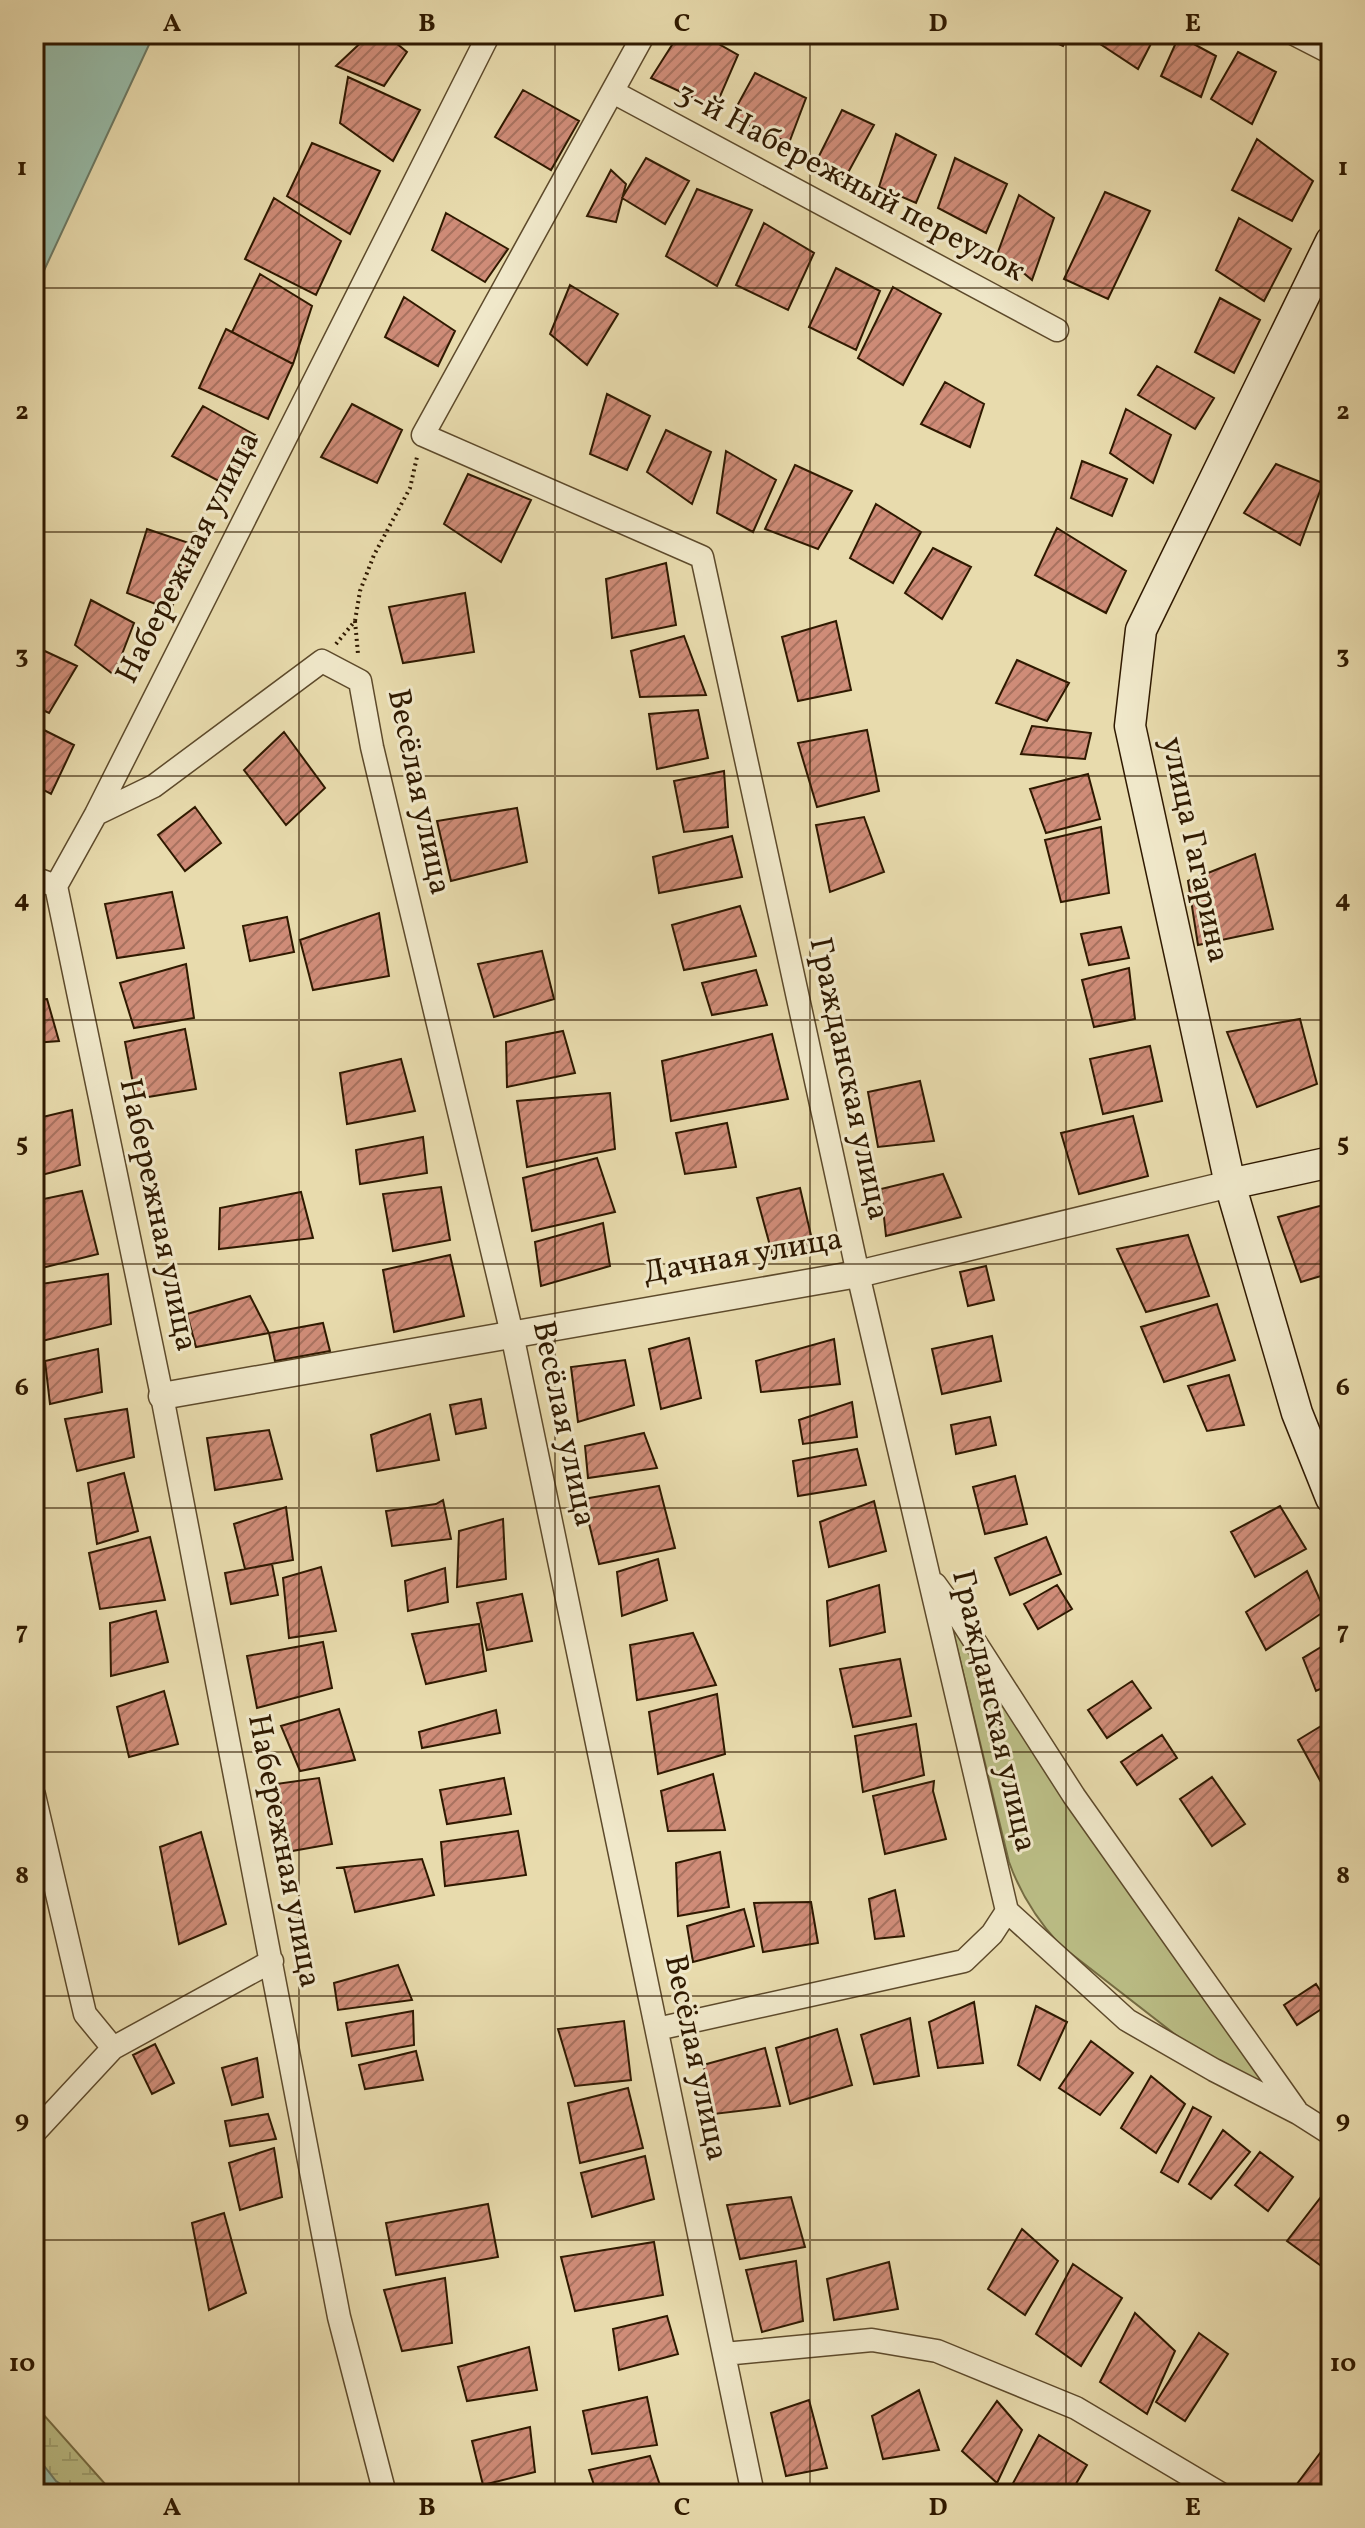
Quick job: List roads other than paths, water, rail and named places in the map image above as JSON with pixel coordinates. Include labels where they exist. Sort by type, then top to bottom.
[{"type":"main road","name":"улица Гагарина","points":[[1331,241],[1141,630],[1130,726],[1230,1184],[1297,1413],[1331,1498]]},
{"type":"main road","name":"Дачная улица","points":[[1230,1184],[1331,1162]]},
{"type":"street","name":"Набережная улица","points":[[385,2494],[339,2317],[162,1396],[56,886],[96,814],[489,34]]},
{"type":"street","points":[[613,92],[644,34]]},
{"type":"street","points":[[1294,34],[1331,53]]},
{"type":"street","name":"3-й Набережный переулок","points":[[613,92],[1057,330]]},
{"type":"street","name":"Гражданская улица","points":[[613,92],[423,435],[702,557],[858,1274],[1007,1911]]},
{"type":"street","name":"Весёлая улица","points":[[96,814],[154,786],[322,661],[360,681],[372,747],[512,1334],[753,2494]]},
{"type":"street","points":[[34,878],[56,886]]},
{"type":"street","name":"Дачная улица","points":[[162,1396],[858,1274],[1230,1184]]},
{"type":"street","points":[[929,1577],[961,1620],[1074,1796],[1298,2113]]},
{"type":"street","points":[[34,1795],[85,2014],[113,2048]]},
{"type":"street","points":[[657,2029],[964,1961],[992,1934],[1007,1911],[1127,2020],[1331,2134]]},
{"type":"street","points":[[34,2133],[113,2048],[272,1961]]},
{"type":"street","points":[[724,2354],[872,2340],[937,2351],[1076,2408],[1221,2494]]}]
